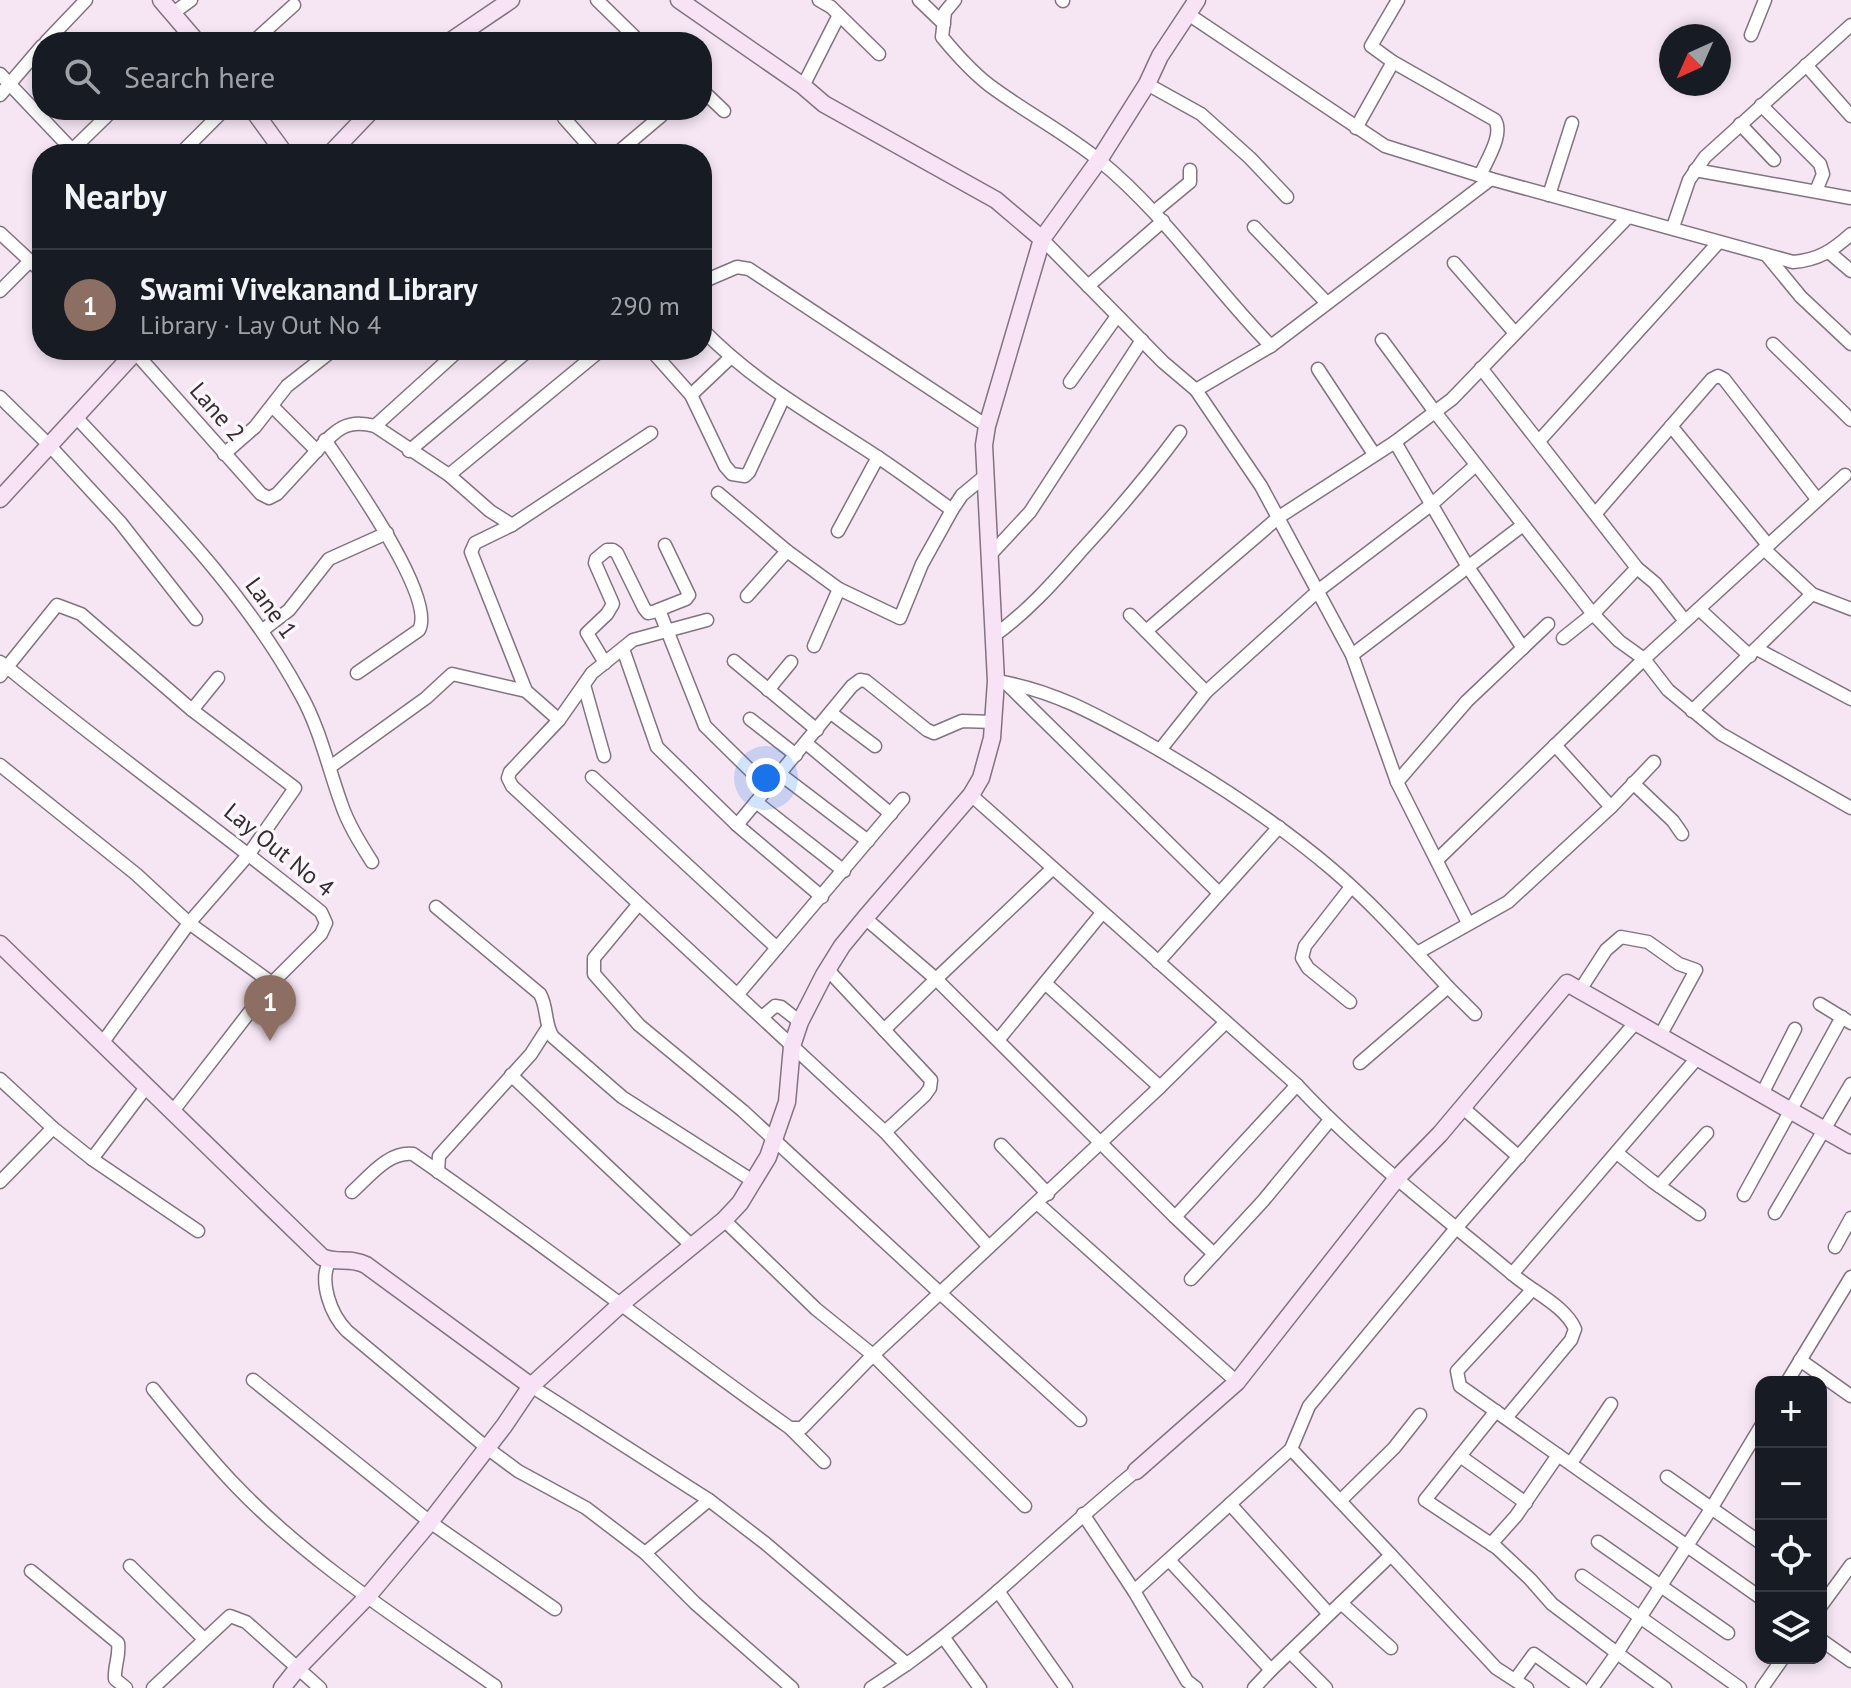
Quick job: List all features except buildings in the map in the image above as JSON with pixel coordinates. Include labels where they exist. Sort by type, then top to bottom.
[{"type":"main road","points":[[161,0],[184,32]]},
{"type":"main road","points":[[464,32],[511,0]]},
{"type":"main road","points":[[679,0],[824,104],[996,200],[1042,239]]},
{"type":"main road","points":[[282,1688],[368,1596],[430,1522],[531,1386],[621,1304],[724,1220],[740,1203],[768,1157],[787,1102],[792,1046],[800,1022],[828,970],[842,946],[971,795],[981,778],[1001,682],[991,602],[984,445],[987,426],[1042,239],[1099,160],[1147,84],[1160,56],[1193,7]]},
{"type":"main road","points":[[260,120],[278,144]]},
{"type":"main road","points":[[340,144],[362,120]]},
{"type":"main road","points":[[0,499],[127,360]]},
{"type":"main road","points":[[0,944],[326,1259],[351,1259],[366,1265],[531,1386]]},
{"type":"main road","points":[[1136,1471],[1237,1382],[1398,1177],[1567,983],[1851,1145]]},
{"type":"street","points":[[55,32],[86,0]]},
{"type":"street","points":[[172,14],[191,0]]},
{"type":"street","points":[[597,0],[630,32]]},
{"type":"street","points":[[819,0],[879,54]]},
{"type":"street","points":[[919,0],[944,24]]},
{"type":"street","points":[[955,0],[945,12],[942,37],[960,59],[987,83],[1099,160],[1159,216],[1219,290],[1271,346]]},
{"type":"street","points":[[1196,390],[1271,346],[1485,178],[1498,124],[1371,46],[1398,0]]},
{"type":"street","points":[[1751,35],[1765,0]]},
{"type":"street","points":[[264,32],[294,5]]},
{"type":"street","points":[[1193,7],[1356,128],[1385,146],[1485,178],[1793,262],[1808,261],[1830,253],[1851,234]]},
{"type":"street","points":[[803,86],[839,15]]},
{"type":"street","points":[[1673,227],[1695,170],[1740,124],[1851,25]]},
{"type":"street","points":[[0,95],[4,79],[32,54]]},
{"type":"street","points":[[1356,128],[1393,62]]},
{"type":"street","points":[[1806,65],[1851,116]]},
{"type":"street","points":[[4,79],[32,108]]},
{"type":"street","points":[[1147,84],[1201,114],[1287,197]]},
{"type":"street","points":[[712,100],[724,111]]},
{"type":"street","points":[[1761,105],[1820,164],[1823,174],[1816,191]]},
{"type":"street","points":[[43,120],[66,144]]},
{"type":"street","points":[[81,144],[104,120]]},
{"type":"street","points":[[190,144],[214,120]]},
{"type":"street","points":[[566,120],[587,144]]},
{"type":"street","points":[[628,144],[656,120]]},
{"type":"street","points":[[1549,195],[1572,123]]},
{"type":"street","points":[[1740,124],[1774,160]]},
{"type":"street","points":[[1088,286],[1190,182],[1190,170]]},
{"type":"street","points":[[1695,170],[1851,198]]},
{"type":"street","points":[[1146,631],[1279,517],[1395,442],[1435,412],[1628,217]]},
{"type":"street","points":[[1254,227],[1326,302]]},
{"type":"street","points":[[0,233],[32,262]]},
{"type":"street","points":[[1042,239],[1117,316],[1196,390],[1279,517],[1352,655],[1397,782],[1468,923]]},
{"type":"street","points":[[1539,441],[1718,243]]},
{"type":"street","points":[[1830,253],[1851,271]]},
{"type":"street","points":[[1768,257],[1801,297],[1851,344]]},
{"type":"street","points":[[1454,263],[1515,333]]},
{"type":"street","points":[[712,278],[737,267],[749,269],[987,426]]},
{"type":"street","points":[[0,291],[32,272]]},
{"type":"street","points":[[1070,382],[1117,316]]},
{"type":"street","points":[[712,339],[730,358],[783,399],[878,457],[952,510]]},
{"type":"street","points":[[990,555],[1030,512],[1142,340]]},
{"type":"street","points":[[1382,340],[1593,614],[1619,641],[1644,659],[1668,690],[1721,734],[1851,807]]},
{"type":"street","points":[[1773,344],[1851,420]]},
{"type":"street","points":[[691,395],[730,358]]},
{"type":"street","name":"Lane 2","points":[[143,360],[224,454],[261,494],[269,498],[277,494],[321,446]]},
{"type":"street","points":[[224,454],[255,427],[287,386],[320,360]]},
{"type":"street","points":[[375,426],[448,360]]},
{"type":"street","points":[[409,451],[517,360]]},
{"type":"street","points":[[449,475],[589,360]]},
{"type":"street","points":[[660,360],[691,395],[725,466],[732,474],[740,476],[749,472],[783,399]]},
{"type":"street","points":[[1481,368],[1637,568],[1655,583],[1685,621]]},
{"type":"street","points":[[1318,369],[1374,454]]},
{"type":"street","points":[[1596,513],[1712,379],[1721,377],[1817,499]]},
{"type":"street","points":[[0,397],[120,522],[196,619]]},
{"type":"street","points":[[272,406],[321,446],[387,533],[422,608],[423,622],[419,630],[357,673]]},
{"type":"street","name":"Lane 1","points":[[76,417],[196,547],[263,630],[302,696],[318,731],[341,805],[372,862]]},
{"type":"street","points":[[321,446],[336,430],[352,423],[375,426],[449,475],[490,511],[512,525]]},
{"type":"street","points":[[1671,426],[1766,547],[1812,594],[1851,609]]},
{"type":"street","points":[[995,635],[1026,611],[1065,570],[1138,488],[1180,432]]},
{"type":"street","points":[[555,717],[526,691],[471,552],[475,543],[512,525],[651,433]]},
{"type":"street","points":[[1395,442],[1468,567],[1523,648]]},
{"type":"street","points":[[838,531],[878,457]]},
{"type":"street","points":[[1160,750],[1206,692],[1319,590],[1432,504],[1476,465]]},
{"type":"street","points":[[1437,860],[1644,659],[1845,475]]},
{"type":"street","points":[[718,493],[787,551],[839,589],[900,618],[922,564],[952,510],[962,495],[985,476]]},
{"type":"street","points":[[1352,655],[1523,525]]},
{"type":"street","points":[[263,630],[289,610],[329,559],[387,533]]},
{"type":"street","points":[[599,654],[623,649],[664,620],[686,599],[689,591],[665,545]]},
{"type":"street","points":[[599,654],[587,633],[613,604],[595,563],[599,555],[607,550],[617,553],[648,613],[664,620],[707,620]]},
{"type":"street","points":[[747,596],[787,551]]},
{"type":"street","points":[[1563,638],[1593,614],[1637,568]]},
{"type":"street","points":[[814,646],[839,589]]},
{"type":"street","points":[[1692,711],[1812,594]]},
{"type":"street","points":[[2,668],[57,605],[81,614],[192,710],[295,788],[249,854],[189,923],[103,1042]]},
{"type":"street","points":[[1699,609],[1754,653],[1851,699]]},
{"type":"street","points":[[1130,615],[1206,692]]},
{"type":"street","points":[[664,620],[705,726],[768,788]]},
{"type":"street","points":[[1397,782],[1467,701],[1548,624]]},
{"type":"street","points":[[623,649],[657,747],[737,825],[822,897]]},
{"type":"street","points":[[599,654],[584,685],[510,772],[508,778],[512,786],[885,1132],[989,1247]]},
{"type":"street","points":[[734,661],[817,730]]},
{"type":"street","points":[[768,690],[791,662]]},
{"type":"street","name":"Lay Out No 4","points":[[2,668],[249,854],[321,912],[326,923],[321,934],[272,983],[173,1111]]},
{"type":"street","points":[[330,767],[426,698],[452,674],[526,691]]},
{"type":"street","points":[[192,710],[218,678]]},
{"type":"street","points":[[737,825],[860,680],[866,681],[934,733],[969,719],[994,722]]},
{"type":"street","points":[[1001,682],[1032,688],[1083,708],[1222,787],[1279,827],[1351,887],[1475,1014]]},
{"type":"street","points":[[1001,682],[1218,892]]},
{"type":"street","points":[[584,685],[604,756]]},
{"type":"street","points":[[831,713],[875,746]]},
{"type":"street","points":[[750,719],[796,755]]},
{"type":"street","points":[[806,743],[891,814]]},
{"type":"street","points":[[1555,745],[1611,807]]},
{"type":"street","points":[[1417,953],[1508,902],[1611,807],[1654,762]]},
{"type":"street","points":[[0,785],[5,769],[136,874],[189,923],[272,983]]},
{"type":"street","points":[[780,774],[868,841]]},
{"type":"street","points":[[592,777],[777,948]]},
{"type":"street","points":[[1633,783],[1673,821],[1682,834]]},
{"type":"street","points":[[971,795],[1297,1085],[1330,1120],[1571,1320],[1575,1329],[1571,1340],[1460,1456],[1425,1500],[1491,1544],[1552,1604],[1665,1688]]},
{"type":"street","points":[[738,994],[903,799]]},
{"type":"street","points":[[756,802],[844,871]]},
{"type":"street","points":[[1158,962],[1279,827]]},
{"type":"street","points":[[884,1030],[1052,869]]},
{"type":"street","points":[[1350,1002],[1308,968],[1302,958],[1305,946],[1351,887]]},
{"type":"street","points":[[638,905],[594,958],[594,974],[639,1025],[773,1138],[1080,1420]]},
{"type":"street","points":[[436,907],[540,994],[545,1002],[547,1029],[553,1037],[622,1097],[753,1181]]},
{"type":"street","points":[[999,1039],[1102,913]]},
{"type":"street","points":[[865,918],[999,1039],[1214,1254]]},
{"type":"street","points":[[1580,990],[1606,950],[1621,937],[1648,942],[1679,964],[1696,970],[1660,1036]]},
{"type":"street","points":[[828,970],[931,1080],[925,1095],[885,1132]]},
{"type":"street","points":[[1045,983],[1160,1087]]},
{"type":"street","points":[[1360,1063],[1448,987]]},
{"type":"street","points":[[1744,1195],[1846,1020],[1820,1004]]},
{"type":"street","points":[[762,1017],[775,1006],[800,1022]]},
{"type":"street","points":[[790,1428],[802,1428],[873,1355],[1226,1022]]},
{"type":"street","points":[[1134,1591],[1291,1449],[1309,1406],[1457,1227],[1636,1022]]},
{"type":"street","points":[[433,1168],[439,1156],[531,1054],[547,1029]]},
{"type":"street","points":[[1762,1094],[1795,1029]]},
{"type":"street","points":[[1512,1274],[1698,1057]]},
{"type":"street","points":[[511,1075],[692,1246]]},
{"type":"street","points":[[1775,1213],[1851,1084]]},
{"type":"street","points":[[1175,1217],[1297,1085]]},
{"type":"street","points":[[3,1086],[92,1159],[198,1231]]},
{"type":"street","points":[[92,1159],[147,1086]]},
{"type":"street","points":[[1462,1107],[1519,1157]]},
{"type":"street","points":[[1191,1279],[1330,1120]]},
{"type":"street","points":[[0,1182],[53,1128]]},
{"type":"street","points":[[1659,1186],[1707,1133]]},
{"type":"street","points":[[1001,1145],[1042,1198],[1237,1382]]},
{"type":"street","points":[[1617,1153],[1699,1214]]},
{"type":"street","points":[[352,1192],[394,1157],[413,1154],[519,1227],[790,1428],[824,1462]]},
{"type":"street","points":[[1835,1247],[1851,1218]]},
{"type":"street","points":[[724,1220],[816,1309],[873,1355],[1025,1506]]},
{"type":"street","points":[[326,1259],[327,1288],[339,1323],[487,1448],[518,1471],[586,1508],[645,1553],[695,1603],[792,1688]]},
{"type":"street","points":[[1791,1376],[1851,1277]]},
{"type":"street","points":[[1532,1290],[1457,1371],[1460,1386],[1755,1594]]},
{"type":"street","points":[[1800,1360],[1851,1396]]},
{"type":"street","points":[[253,1380],[430,1522],[555,1609]]},
{"type":"street","points":[[531,1386],[709,1500],[765,1543],[907,1664]]},
{"type":"street","points":[[153,1389],[236,1487],[271,1520],[368,1596],[495,1686]]},
{"type":"street","points":[[1571,1463],[1611,1404]]},
{"type":"street","points":[[1340,1501],[1394,1448],[1420,1415]]},
{"type":"street","points":[[1592,1688],[1711,1509],[1755,1436]]},
{"type":"street","points":[[1291,1449],[1464,1637],[1496,1668],[1527,1688]]},
{"type":"street","points":[[1491,1544],[1526,1503],[1558,1455]]},
{"type":"street","points":[[1460,1456],[1526,1503]]},
{"type":"street","points":[[871,1688],[944,1638],[1136,1471]]},
{"type":"street","points":[[1667,1477],[1755,1539]]},
{"type":"street","points":[[645,1553],[709,1500]]},
{"type":"street","points":[[1230,1504],[1329,1614]]},
{"type":"street","points":[[1083,1514],[1134,1591],[1187,1681],[1196,1688]]},
{"type":"street","points":[[1598,1542],[1728,1633]]},
{"type":"street","points":[[1254,1688],[1391,1555]]},
{"type":"street","points":[[1169,1560],[1271,1670]]},
{"type":"street","points":[[1827,1598],[1851,1565]]},
{"type":"street","points":[[130,1566],[204,1639]]},
{"type":"street","points":[[31,1571],[118,1643],[120,1652],[114,1669],[115,1679],[126,1688]]},
{"type":"street","points":[[1582,1576],[1740,1688]]},
{"type":"street","points":[[998,1591],[1066,1688]]},
{"type":"street","points":[[1341,1603],[1391,1648]]},
{"type":"street","points":[[153,1688],[230,1616],[246,1622],[320,1688]]},
{"type":"street","points":[[944,1638],[980,1688]]},
{"type":"street","points":[[1827,1644],[1851,1661]]},
{"type":"street","points":[[1290,1652],[1326,1688]]},
{"type":"street","points":[[1515,1680],[1534,1654],[1581,1688]]},
{"type":"street","points":[[1762,1688],[1779,1664]]},
{"type":"place","name":"Swami Vivekanand Library","points":[[270,1041]]}]
